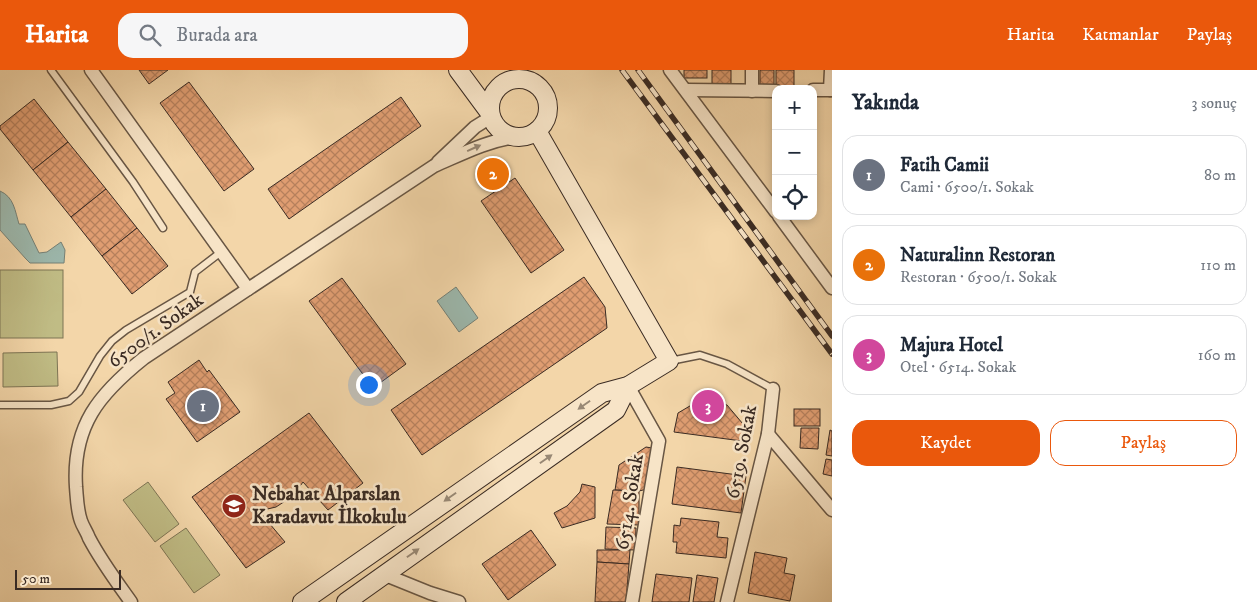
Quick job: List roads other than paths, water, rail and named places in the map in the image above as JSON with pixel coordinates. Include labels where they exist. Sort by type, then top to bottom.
[{"type":"street","points":[[91,70],[248,289]]},
{"type":"street","points":[[458,70],[490,115],[498,130],[506,135],[516,137]]},
{"type":"street","points":[[752,70],[752,91]]},
{"type":"street","points":[[817,90],[831,90],[831,70]]},
{"type":"street","points":[[507,74],[530,81],[544,93],[548,102],[548,111],[546,120],[537,131],[525,137],[483,144],[434,166],[490,115],[492,95],[507,74]]},
{"type":"street","points":[[678,77],[752,91],[772,91]]},
{"type":"street","points":[[678,77],[772,206]]},
{"type":"street","points":[[302,602],[602,393],[628,386],[669,361],[537,131]]},
{"type":"street","name":"6500/1. Sokak","points":[[131,602],[102,561],[81,521],[77,504],[75,460],[80,437],[99,401],[127,371],[144,358],[434,166]]},
{"type":"street","points":[[782,220],[832,288]]},
{"type":"street","points":[[346,602],[616,410],[628,386]]},
{"type":"street","name":"6514. Sokak","points":[[628,386],[659,441],[632,602]]},
{"type":"street","name":"6519. Sokak","points":[[727,602],[768,434],[773,389]]},
{"type":"street","points":[[768,434],[832,510]]},
{"type":"street","points":[[383,574],[430,593],[459,602]]},
{"type":"lane","points":[[51,70],[133,182],[163,228]]},
{"type":"lane","points":[[0,405],[57,405],[74,397],[79,392],[100,356],[112,341],[126,330],[190,292],[195,272],[221,252]]},
{"type":"lane","name":"6519. Sokak","points":[[669,361],[700,355],[728,364],[773,389]]},
{"type":"railway","points":[[622,70],[832,354]]},
{"type":"railway","points":[[638,70],[832,336]]},
{"type":"place","name":"Naturalinn Restoran","points":[[493,174]]},
{"type":"place","name":"Fatih Camii","points":[[203,406]]},
{"type":"place","name":"Majura Hotel","points":[[708,406]]},
{"type":"place","name":"Nebahat Alparslan Karadavut İlkokulu","points":[[234,506]]}]
